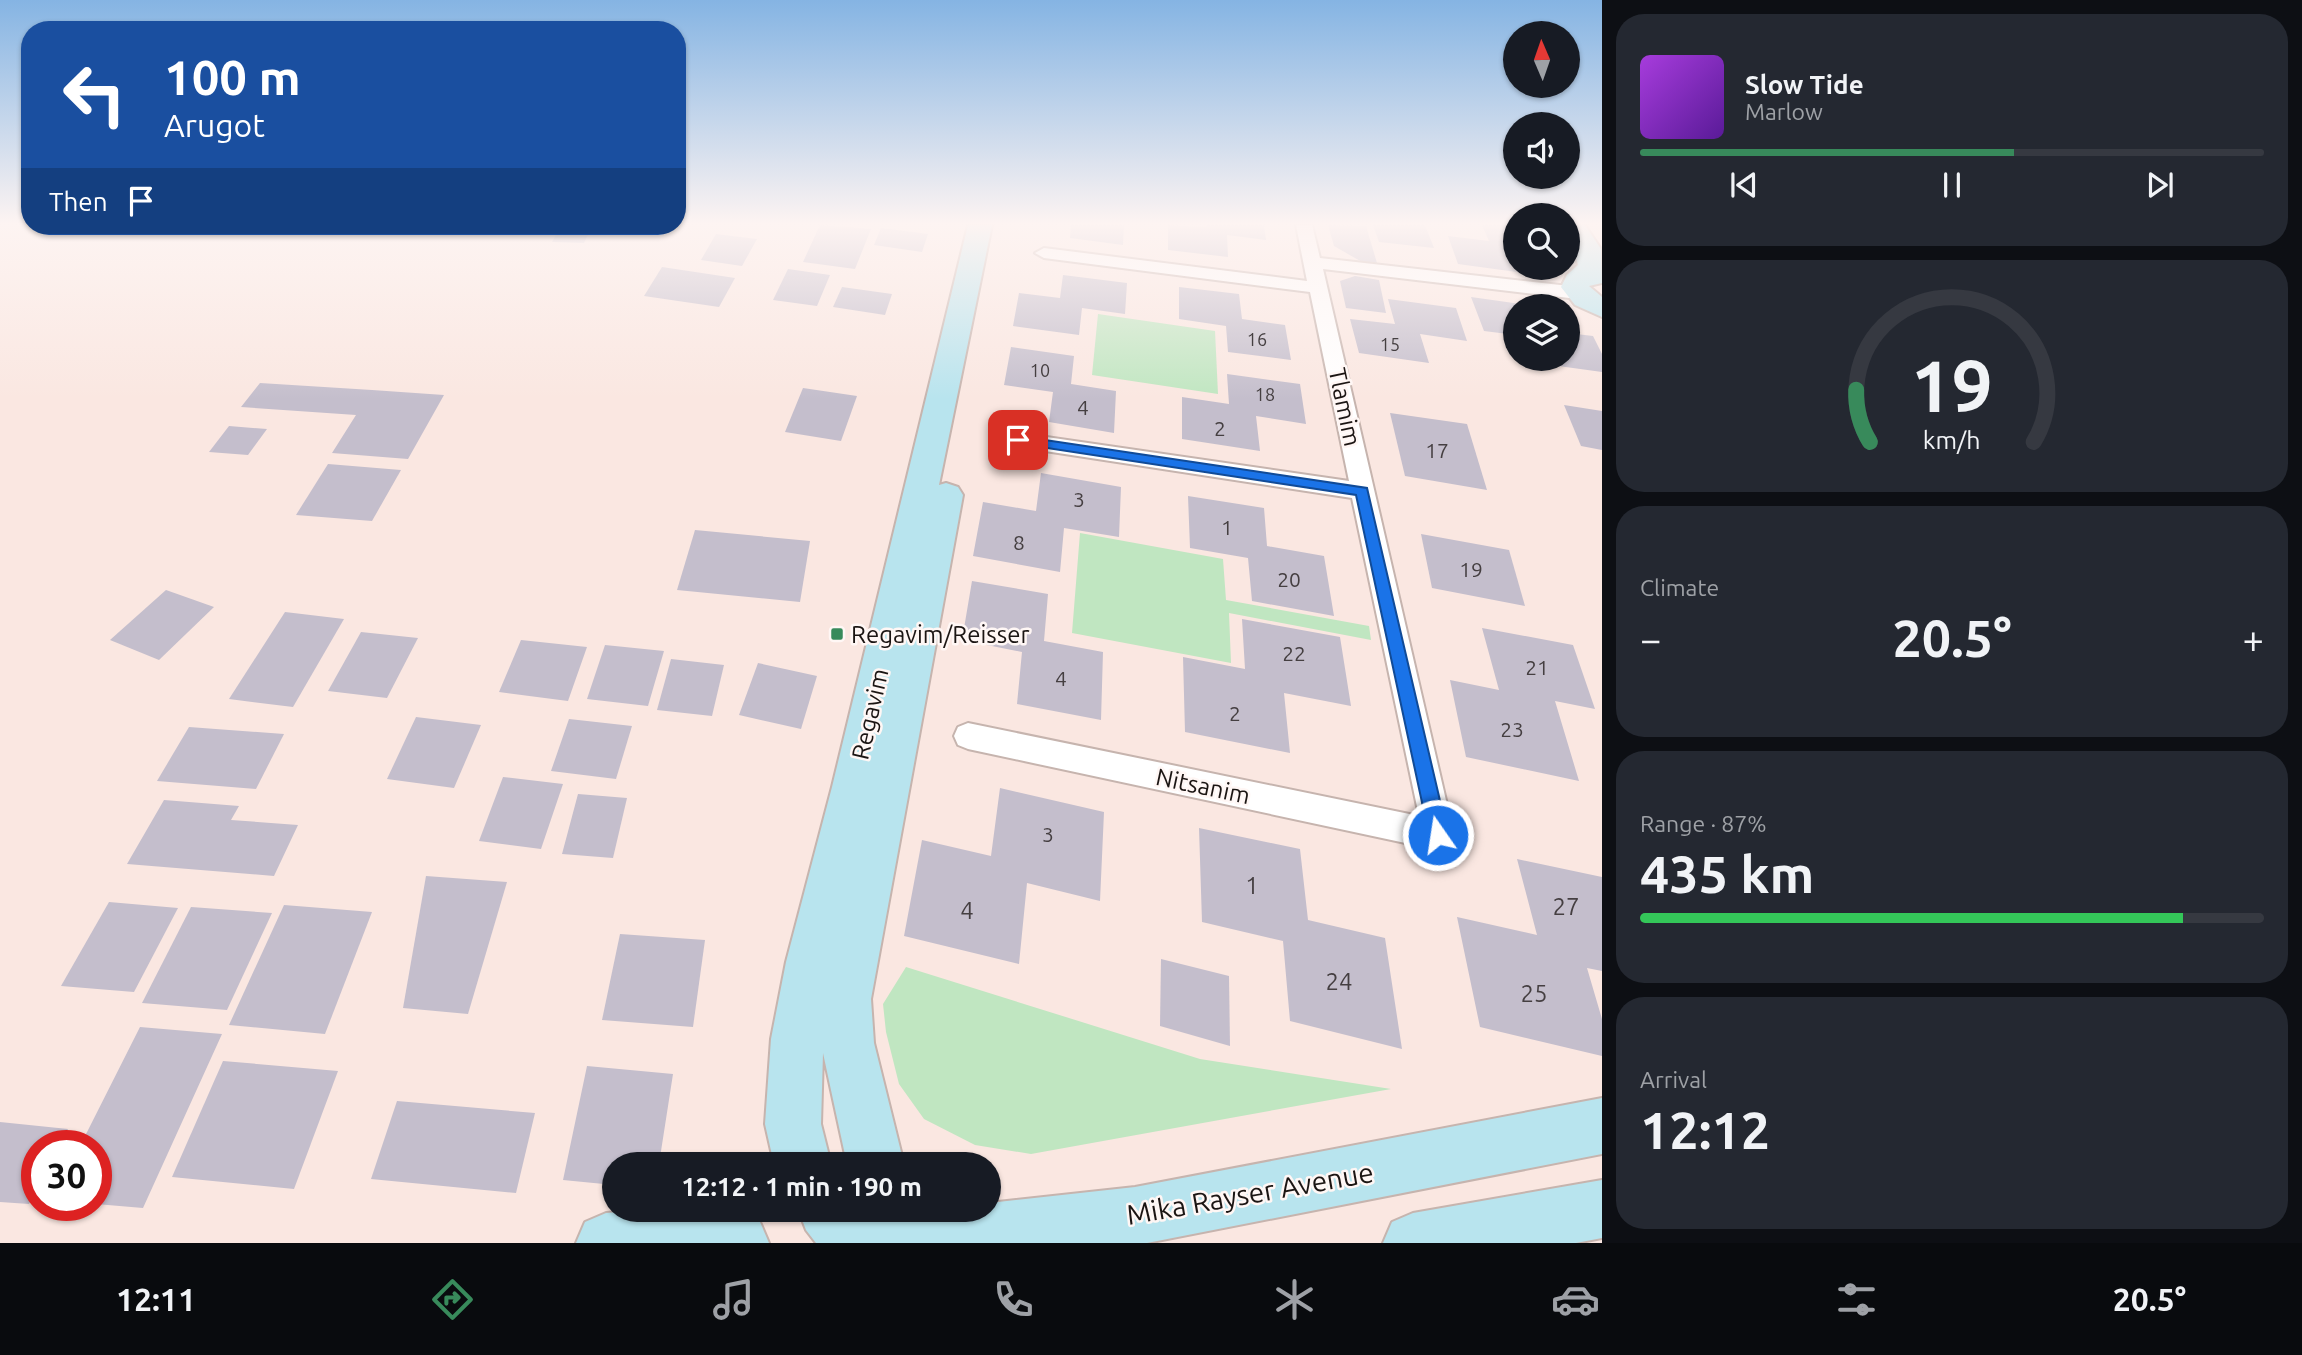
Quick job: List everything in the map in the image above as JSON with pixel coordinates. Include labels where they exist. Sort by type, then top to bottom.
[{"type":"street","name":"Regavim","points":[[800,1152],[793,1124],[797,1039],[811,962],[854,787],[967,283]]},
{"type":"street","name":"Regavim","points":[[882,1152],[852,1076],[844,1031],[845,999],[989,283]]},
{"type":"street","points":[[1279,283],[1318,288]]},
{"type":"street","name":"Tlamim","points":[[1317,283],[1438,835]]},
{"type":"street","points":[[1588,283],[1602,309]]},
{"type":"street","points":[[1018,440],[1362,491]]},
{"type":"street","name":"Nitsanim","points":[[968,736],[1438,835]]},
{"type":"street","name":"Mika Rayser Avenue","points":[[1001,1218],[1135,1216],[1602,1126]]},
{"type":"street","points":[[1413,1243],[1602,1209]]},
{"type":"street","points":[[837,1222],[853,1243]]},
{"type":"street","points":[[858,1243],[865,1222]]},
{"type":"street","name":"Mika Rayser Avenue","points":[[897,1243],[981,1222]]},
{"type":"street","points":[[606,1243],[657,1240],[739,1243]]},
{"type":"green space","points":[[1098,314],[1215,331],[1218,394],[1092,375]]},
{"type":"green space","points":[[1080,533],[1223,559],[1226,600],[1369,626],[1371,640],[1229,613],[1231,663],[1072,633]]},
{"type":"green space","points":[[906,967],[1200,1059],[1391,1089],[1031,1154],[975,1145],[924,1119],[899,1084],[886,1032],[883,1004]]},
{"type":"building","points":[[652,283],[732,283],[719,307],[644,296]]},
{"type":"building","points":[[781,283],[827,283],[817,306],[773,300]]},
{"type":"building","points":[[1062,283],[1127,283],[1125,314],[1082,308],[1079,335],[1013,326],[1019,293],[1060,298]]},
{"type":"building","points":[[1340,283],[1380,283],[1386,313],[1346,308]]},
{"type":"building","points":[[842,287],[892,294],[885,315],[833,307]]},
{"type":"building","points":[[1179,287],[1239,294],[1242,319],[1285,325],[1291,360],[1228,352],[1226,326],[1179,319]]},
{"type":"building","points":[[1471,297],[1503,301],[1503,333],[1484,331]]},
{"type":"building","points":[[1388,299],[1456,308],[1467,341],[1420,334],[1429,363],[1359,353],[1350,319],[1395,324]]},
{"type":"building","points":[[1580,334],[1593,336],[1602,354],[1602,372],[1580,369]]},
{"type":"building","points":[[1011,347],[1074,356],[1071,384],[1116,391],[1114,433],[1049,422],[1053,392],[1004,385]]},
{"type":"building","points":[[1227,374],[1300,384],[1306,424],[1256,416],[1260,451],[1182,439],[1182,397],[1229,404]]},
{"type":"building","points":[[260,383],[444,395],[408,459],[332,453],[356,415],[241,407]]},
{"type":"building","points":[[803,388],[857,396],[841,441],[785,432]]},
{"type":"building","points":[[1564,405],[1602,411],[1602,450],[1581,446]]},
{"type":"building","points":[[1390,413],[1467,424],[1487,490],[1405,476]]},
{"type":"building","points":[[229,426],[267,429],[248,455],[209,452]]},
{"type":"building","points":[[328,464],[401,470],[372,521],[296,515]]},
{"type":"building","points":[[1041,473],[1121,487],[1119,537],[1064,528],[1060,572],[973,556],[983,502],[1036,511]]},
{"type":"building","points":[[1188,496],[1264,508],[1267,546],[1324,556],[1334,616],[1252,601],[1248,558],[1190,548]]},
{"type":"building","points":[[695,530],[810,541],[800,602],[677,590]]},
{"type":"building","points":[[1421,534],[1509,550],[1525,606],[1432,588]]},
{"type":"building","points":[[972,581],[1048,594],[1044,641],[1103,652],[1101,720],[1017,704],[1022,652],[962,640]]},
{"type":"building","points":[[166,590],[214,607],[159,660],[110,640]]},
{"type":"building","points":[[285,612],[344,619],[293,707],[229,699]]},
{"type":"building","points":[[1242,619],[1340,637],[1351,706],[1284,693],[1290,753],[1185,732],[1183,657],[1245,669]]},
{"type":"building","points":[[1482,628],[1573,645],[1595,709],[1555,701],[1579,781],[1466,757],[1450,680],[1499,690]]},
{"type":"building","points":[[361,632],[418,638],[387,698],[328,691]]},
{"type":"building","points":[[521,640],[587,647],[568,701],[499,692]]},
{"type":"building","points":[[605,645],[664,651],[648,706],[587,699]]},
{"type":"building","points":[[671,659],[724,665],[712,716],[657,710]]},
{"type":"building","points":[[758,663],[817,676],[801,729],[739,715]]},
{"type":"building","points":[[416,717],[481,725],[454,788],[387,779]]},
{"type":"building","points":[[569,719],[632,726],[616,779],[551,771]]},
{"type":"building","points":[[189,727],[284,734],[256,789],[157,781]]},
{"type":"building","points":[[503,777],[563,784],[541,849],[479,841]]},
{"type":"building","points":[[1000,788],[1104,812],[1100,901],[1027,883],[1019,964],[904,936],[922,840],[991,856]]},
{"type":"building","points":[[578,794],[627,798],[613,858],[562,854]]},
{"type":"building","points":[[164,800],[239,806],[231,820],[298,825],[274,876],[127,864]]},
{"type":"building","points":[[1199,828],[1300,849],[1308,920],[1385,938],[1402,1049],[1290,1021],[1283,941],[1202,922]]},
{"type":"building","points":[[1517,859],[1602,877],[1602,971],[1587,968],[1602,1019],[1602,1056],[1480,1027],[1457,917],[1537,935]]},
{"type":"building","points":[[426,876],[507,882],[468,1014],[403,1008]]},
{"type":"building","points":[[109,902],[178,908],[134,992],[61,986]]},
{"type":"building","points":[[284,905],[372,912],[325,1034],[229,1025]]},
{"type":"building","points":[[191,907],[272,913],[227,1010],[142,1003]]},
{"type":"building","points":[[620,934],[705,940],[693,1027],[602,1020]]},
{"type":"building","points":[[1161,959],[1229,976],[1230,1046],[1160,1026]]},
{"type":"building","points":[[140,1027],[222,1034],[143,1208],[112,1205],[112,1130],[88,1130]]},
{"type":"building","points":[[223,1061],[338,1071],[294,1189],[172,1177]]},
{"type":"building","points":[[587,1066],[673,1074],[661,1152],[602,1152],[602,1184],[563,1180]]},
{"type":"building","points":[[397,1101],[535,1113],[516,1193],[371,1179]]},
{"type":"building","points":[[0,1122],[68,1129],[21,1130],[21,1203],[0,1202]]},
{"type":"place","name":"Regavim/Reisser","points":[[837,634]]},
{"type":"route","points":[[1018,440],[1362,491],[1438,835]]}]
